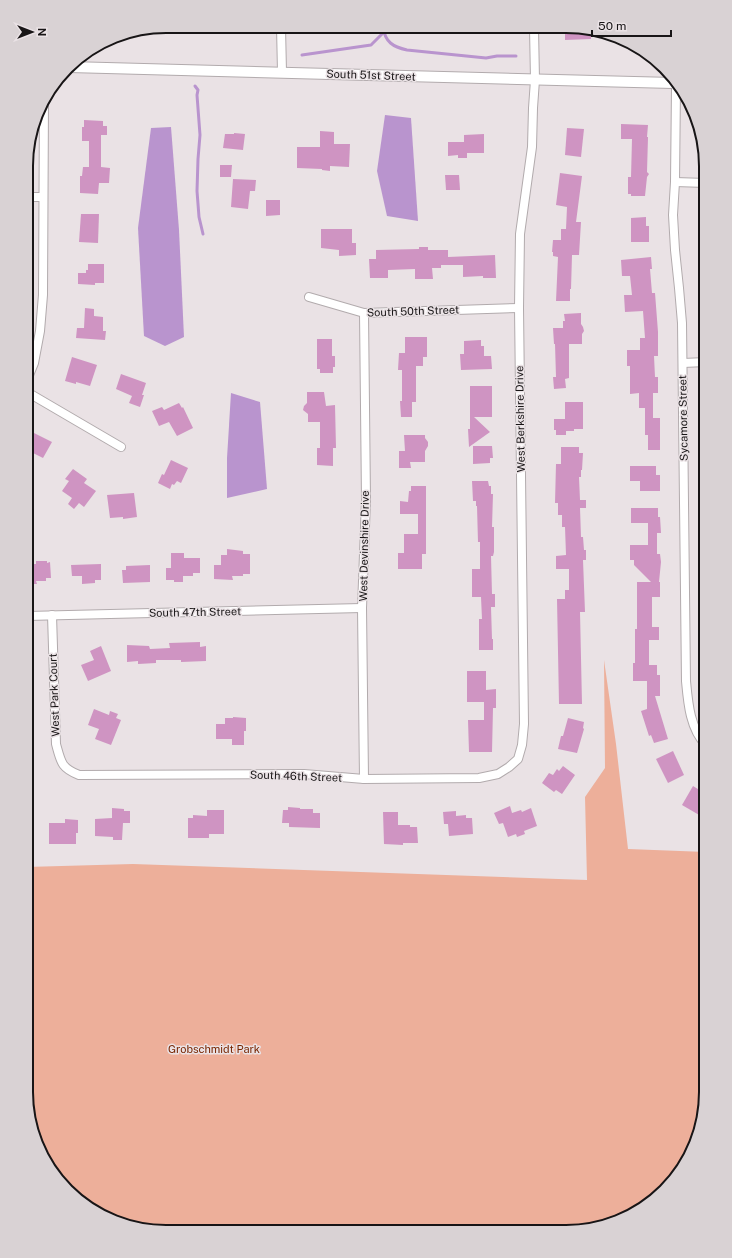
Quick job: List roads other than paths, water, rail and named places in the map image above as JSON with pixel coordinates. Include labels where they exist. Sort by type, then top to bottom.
[{"type":"street","points":[[281,33],[282,72]]},
{"type":"street","name":"West Berkshire Drive","points":[[518,759],[522,745],[524,724],[519,308],[520,234],[532,147],[535,80],[534,33]]},
{"type":"street","name":"South 51st Street","points":[[77,67],[669,83]]},
{"type":"street","name":"Sycamore Street","points":[[676,92],[675,182],[673,215],[682,323],[688,705],[693,723],[699,733]]},
{"type":"street","points":[[33,365],[40,331],[43,295],[44,113]]},
{"type":"street","points":[[675,182],[699,183]]},
{"type":"street","points":[[33,197],[43,197]]},
{"type":"street","name":"South 50th Street","points":[[309,297],[364,313],[519,308]]},
{"type":"street","name":"West Devinshire Drive","points":[[364,313],[366,500],[362,608],[364,779]]},
{"type":"street","points":[[683,363],[699,362]]},
{"type":"street","points":[[33,396],[121,447]]},
{"type":"street","name":"South 47th Street","points":[[33,616],[362,608]]},
{"type":"street","name":"West Park Court","points":[[52,615],[56,744],[60,762],[68,771]]},
{"type":"street","name":"South 46th Street","points":[[68,771],[79,776],[304,774],[364,779],[479,778],[498,774],[518,759]]},
{"type":"waterway","points":[[302,55],[371,45],[383,33]]},
{"type":"waterway","points":[[384,33],[390,43],[407,50],[486,58],[497,56],[516,56]]},
{"type":"waterway","points":[[195,86],[198,90],[197,95],[200,135],[197,191],[199,217],[203,234]]},
{"type":"park label","name":"Grobschmidt Park","points":[[214,1049]]}]
